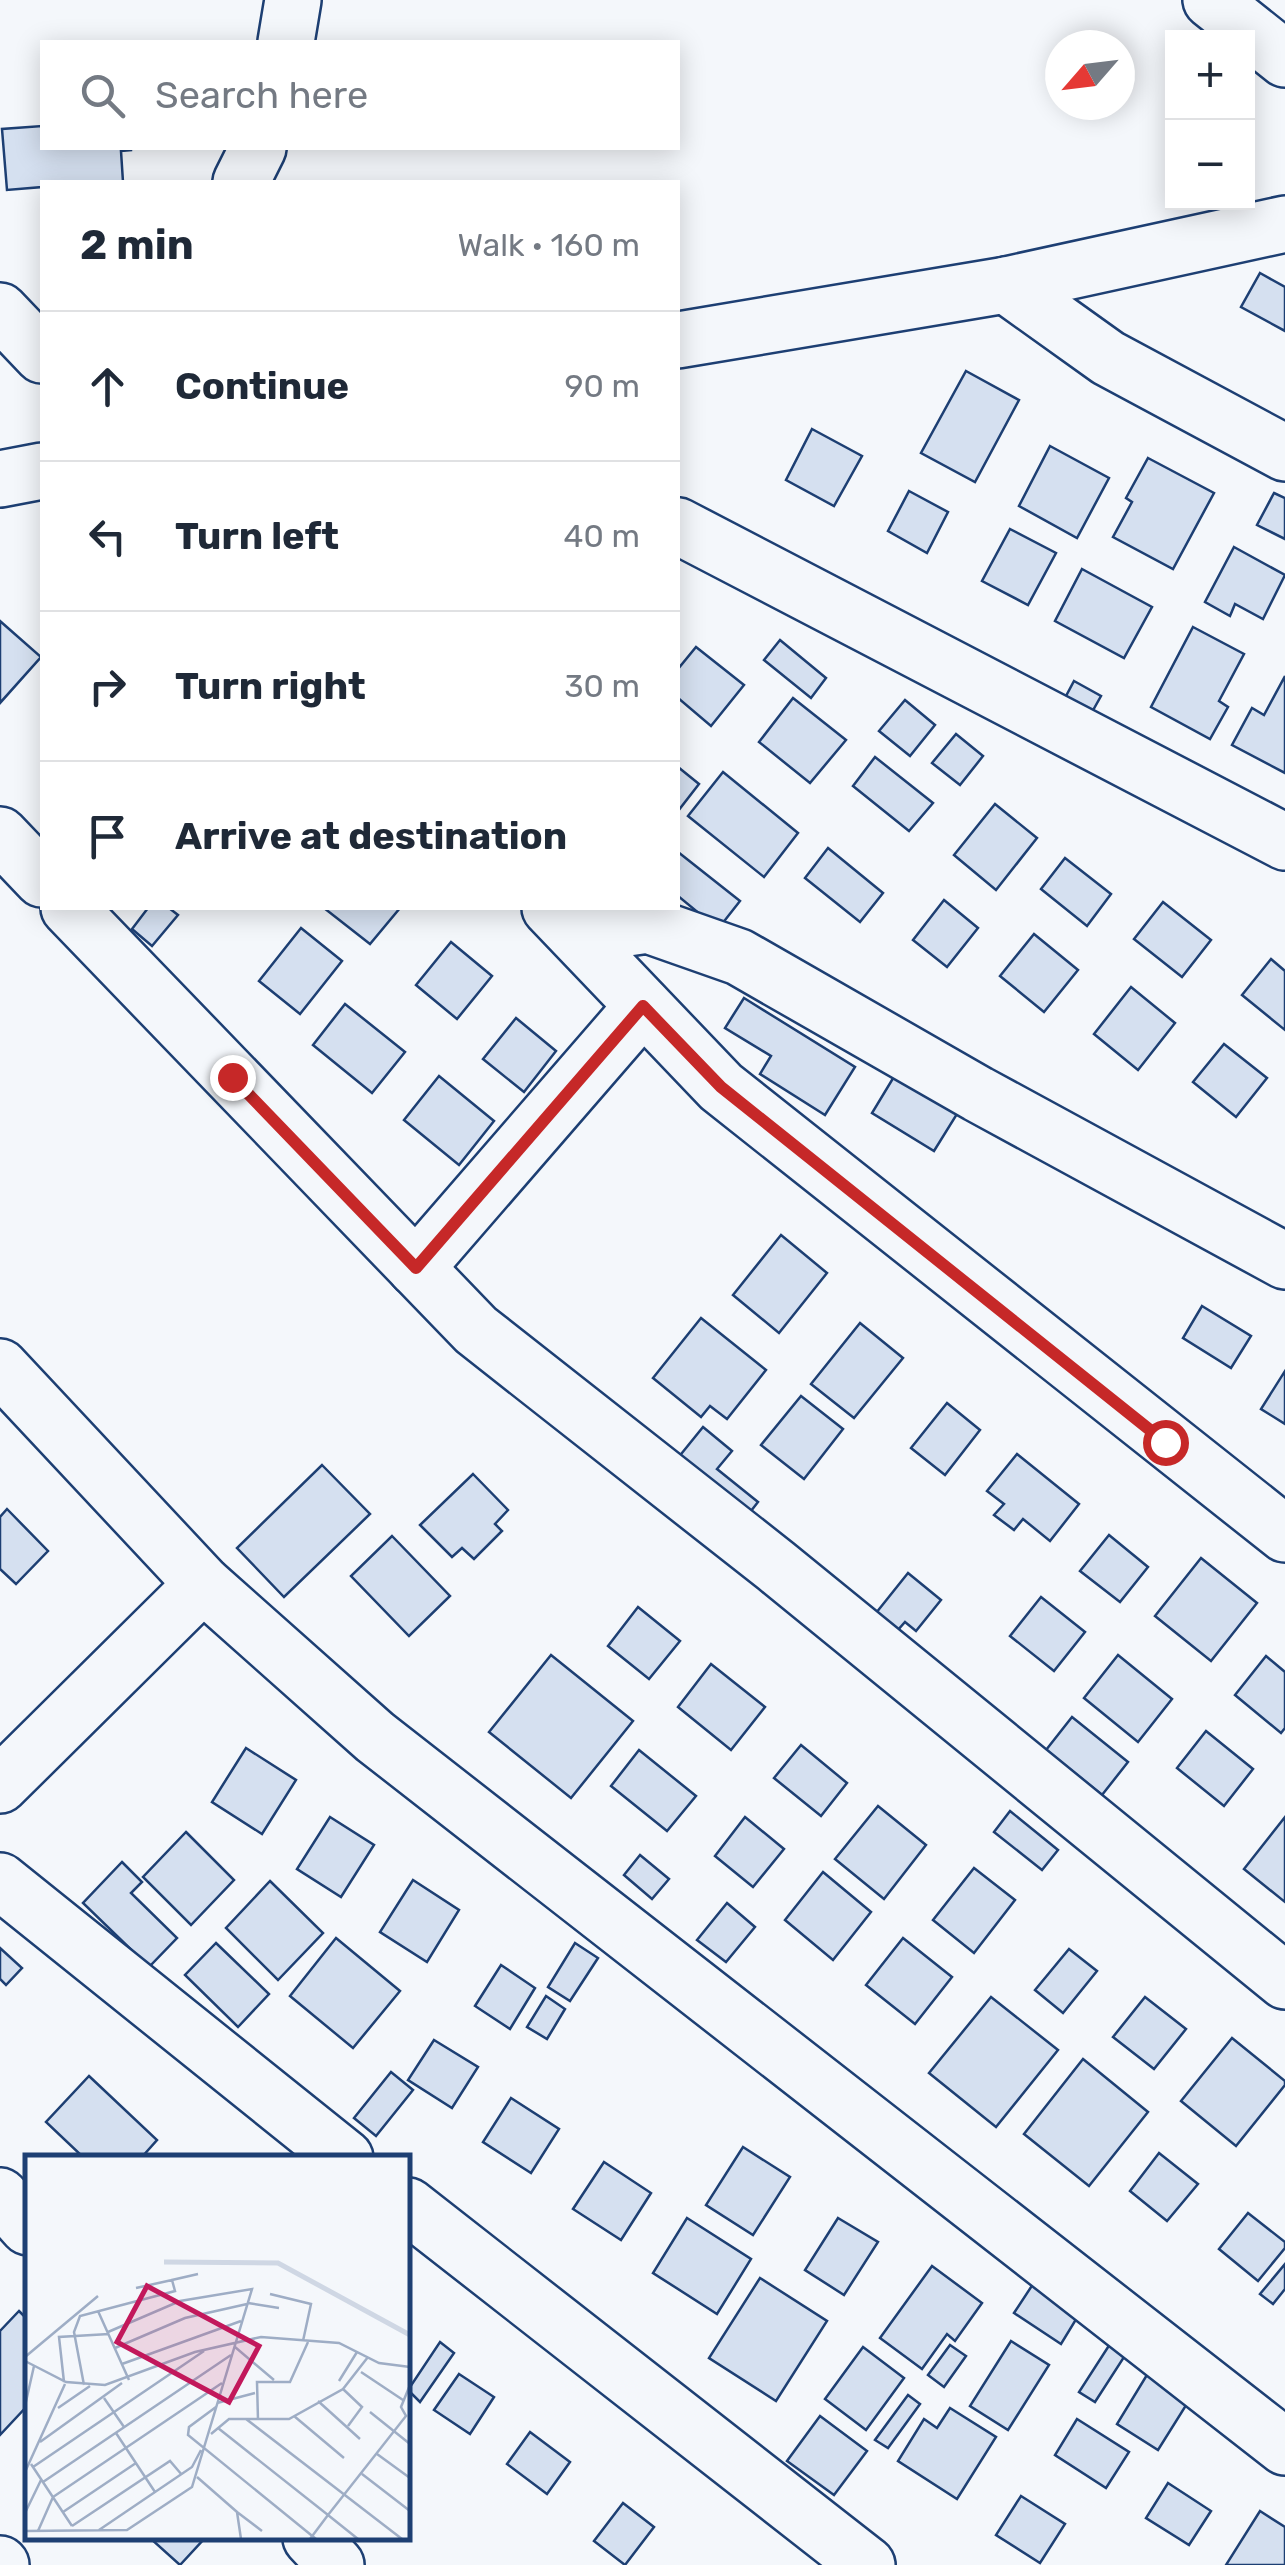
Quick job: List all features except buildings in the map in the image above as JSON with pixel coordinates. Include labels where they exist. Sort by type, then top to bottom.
[{"type":"street","points":[[286,40],[293,0]]},
{"type":"street","points":[[1212,0],[1282,53]]},
{"type":"street","points":[[242,180],[257,150]]},
{"type":"street","points":[[680,340],[1006,285],[1285,224]]},
{"type":"street","points":[[1006,285],[1108,358],[1285,452]]},
{"type":"street","points":[[40,300],[0,311],[40,353]]},
{"type":"street","points":[[0,478],[40,471]]},
{"type":"street","points":[[680,527],[1285,842]]},
{"type":"street","points":[[0,835],[40,878]]},
{"type":"street","points":[[71,910],[476,1330],[776,1566],[1285,1981]]},
{"type":"street","points":[[565,921],[721,1087],[1285,1534]]},
{"type":"street","points":[[565,921],[648,925],[739,957],[978,1094],[1285,1261]]},
{"type":"street","points":[[416,1268],[643,1006]]},
{"type":"street","points":[[0,1367],[203,1584],[375,1737],[1285,2446]]},
{"type":"street","points":[[0,1785],[203,1584]]},
{"type":"street","points":[[0,1881],[342,2155]]},
{"type":"street","points":[[0,2196],[25,2224]]},
{"type":"street","points":[[410,2208],[867,2565]]},
{"type":"street","points":[[313,2540],[336,2565]]},
{"type":"route","points":[[232,1077],[416,1268],[643,1006],[721,1087],[1165,1442]]}]
